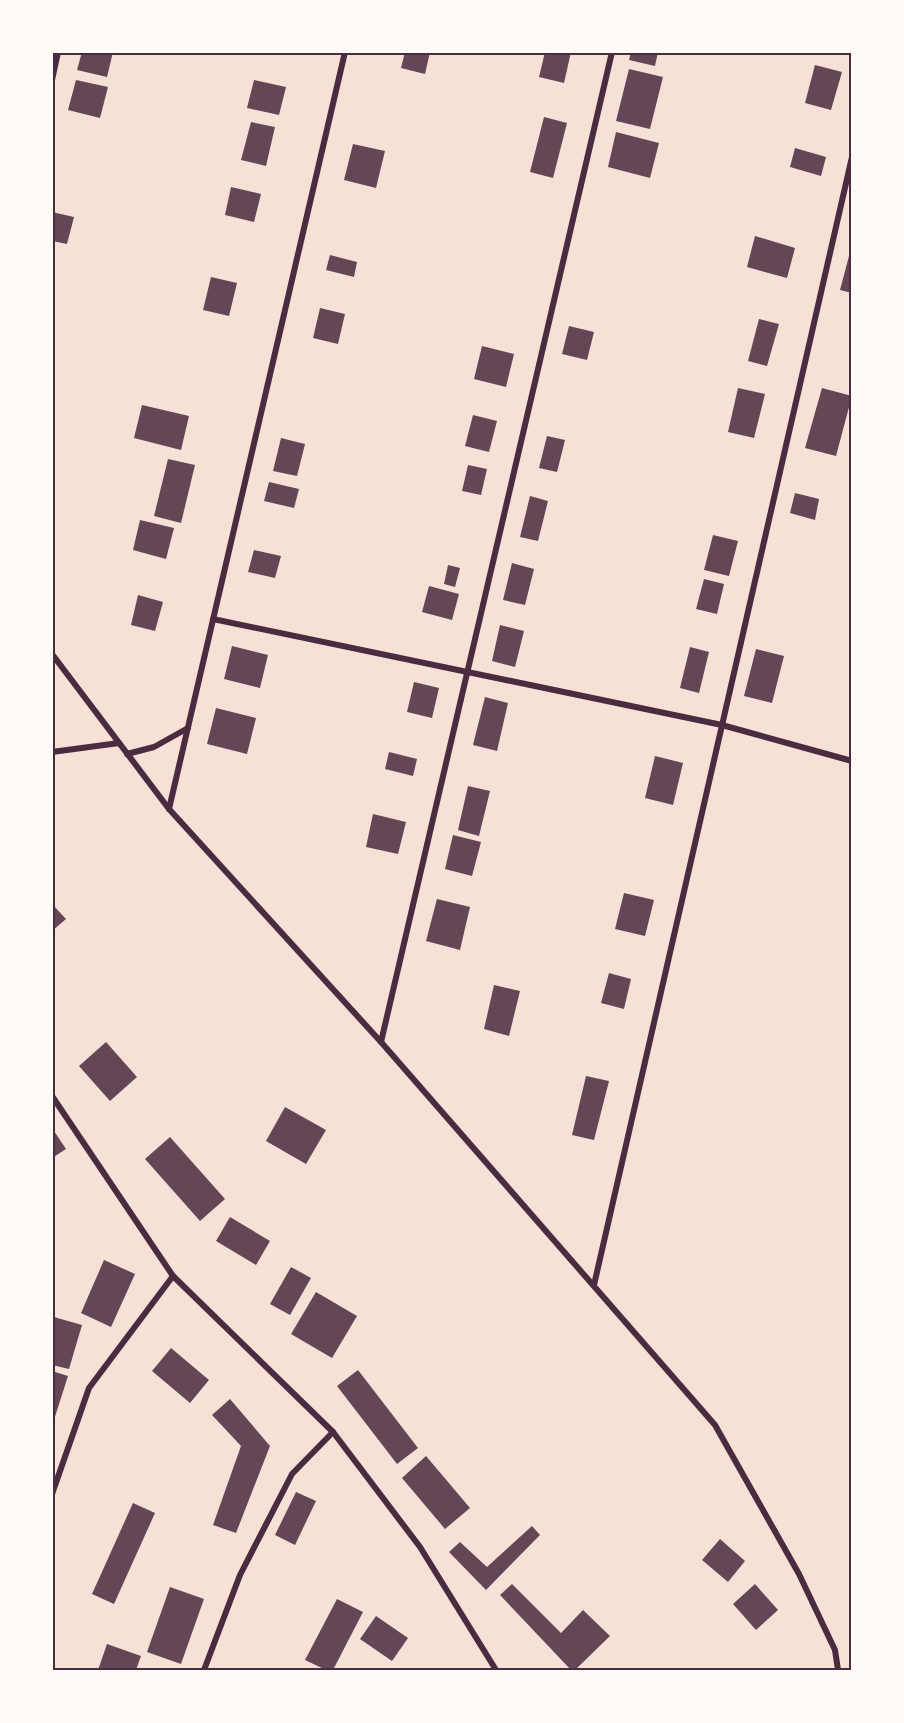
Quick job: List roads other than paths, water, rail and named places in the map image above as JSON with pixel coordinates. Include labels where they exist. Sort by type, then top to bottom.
[{"type":"street","points":[[52,80],[58,52]]},
{"type":"street","points":[[169,809],[345,52]]},
{"type":"street","points":[[381,1042],[612,52]]},
{"type":"street","points":[[594,1285],[852,157]]},
{"type":"street","points":[[213,619],[722,725],[852,761]]},
{"type":"street","points":[[52,654],[169,809],[381,1042],[715,1425],[799,1574],[836,1650],[838,1671]]},
{"type":"street","points":[[127,754],[154,747],[188,728]]},
{"type":"street","points":[[52,752],[119,743]]},
{"type":"street","points":[[52,1096],[173,1276],[333,1432],[420,1547],[496,1671]]},
{"type":"street","points":[[52,1494],[89,1388],[173,1276]]},
{"type":"street","points":[[204,1671],[240,1575],[292,1474],[333,1432]]}]
